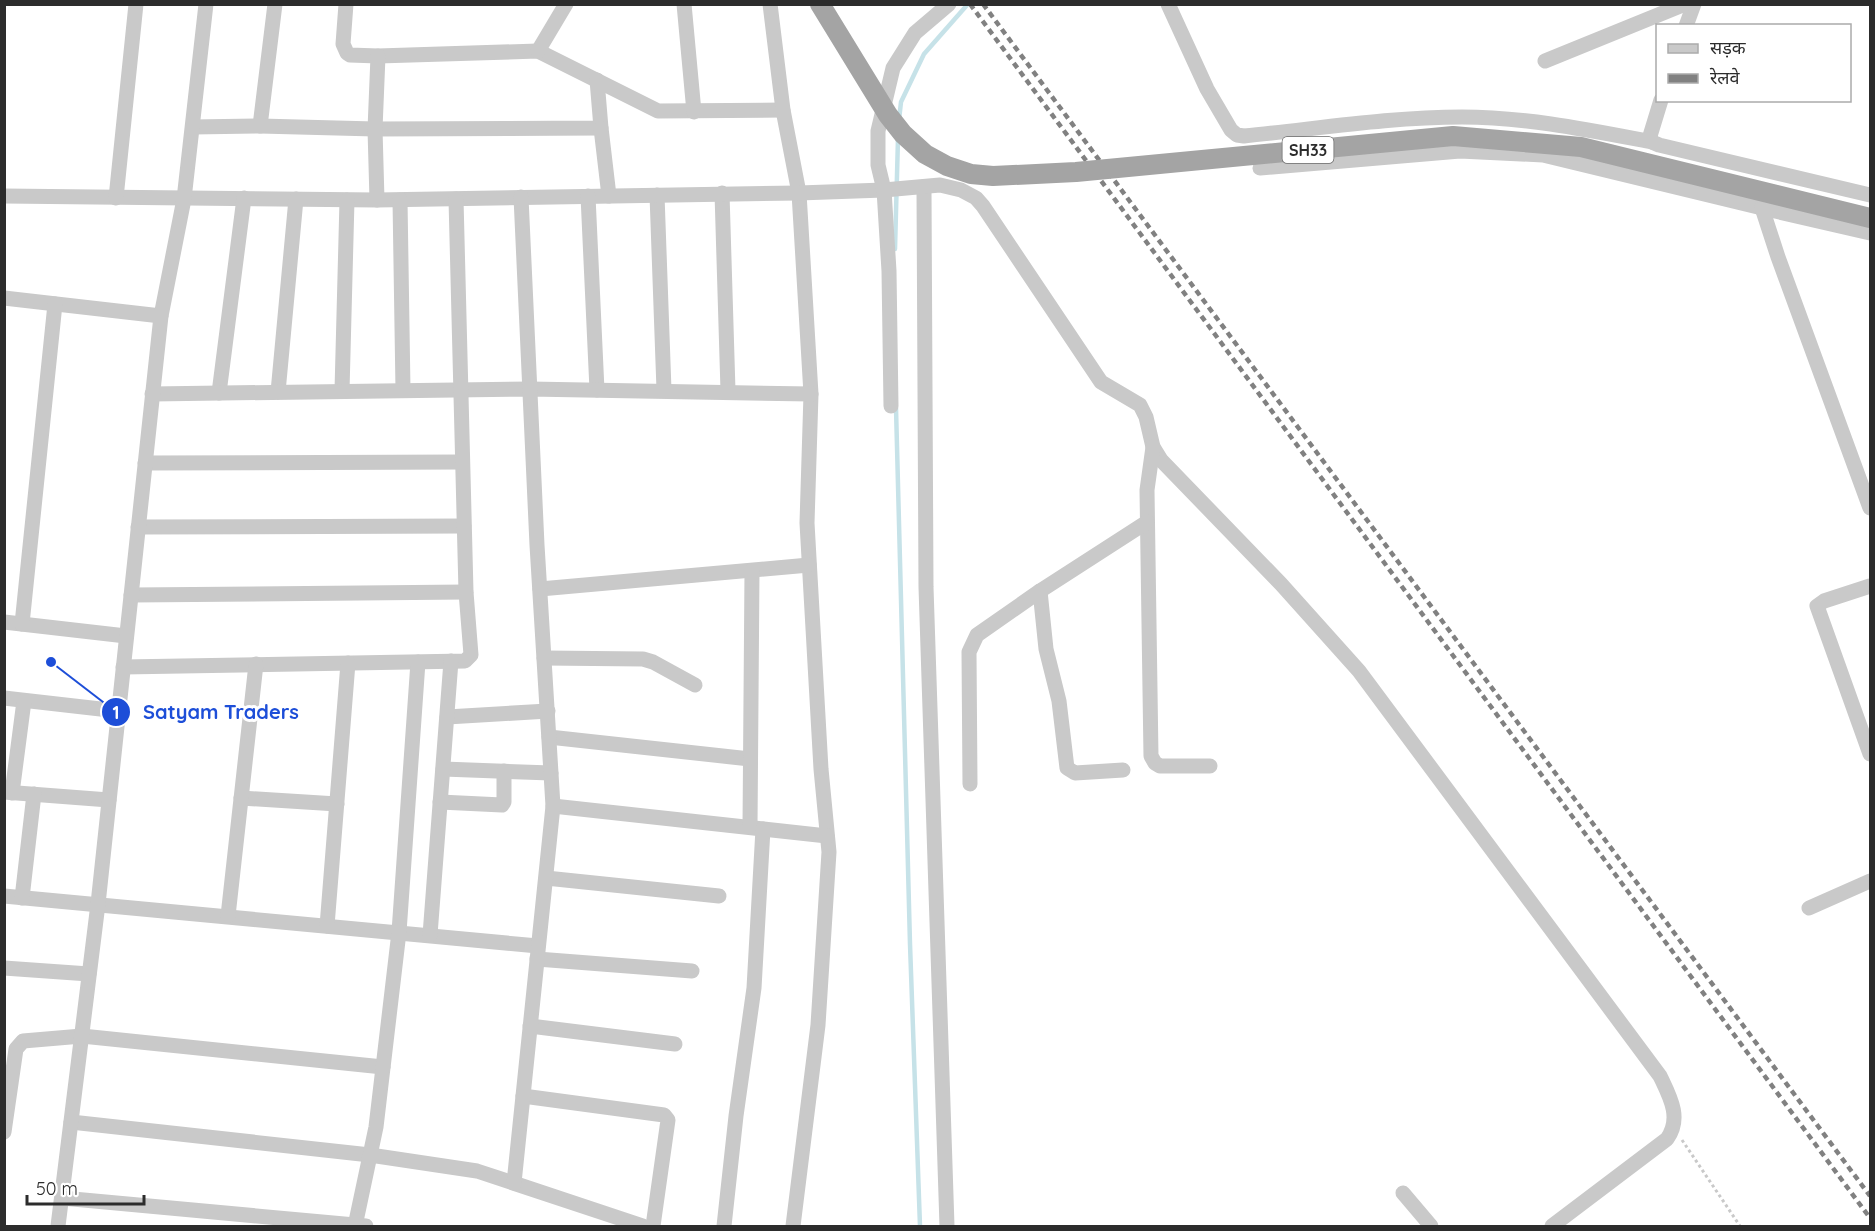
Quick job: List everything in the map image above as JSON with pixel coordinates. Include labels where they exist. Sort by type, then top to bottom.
[{"type":"main road","name":"SH33","points":[[820,4],[888,116],[903,134],[932,158],[971,174],[993,176],[1076,172],[1453,136],[1581,147],[1870,218]]},
{"type":"street","points":[[116,198],[136,4]]},
{"type":"street","points":[[58,1227],[98,904],[161,316],[184,199],[206,4]]},
{"type":"street","points":[[260,126],[275,4]]},
{"type":"street","points":[[346,4],[344,49],[350,55],[538,51],[650,108],[665,112],[783,110]]},
{"type":"street","points":[[538,51],[566,4]]},
{"type":"street","points":[[684,4],[694,112]]},
{"type":"street","points":[[770,4],[783,110],[799,193],[811,394],[807,523],[821,769],[829,852],[818,1025],[793,1227]]},
{"type":"street","points":[[891,406],[888,189],[878,165],[878,131],[893,68],[915,33],[949,4]]},
{"type":"street","points":[[1168,4],[1207,89],[1231,130],[1237,135],[1391,121],[1461,117],[1510,118],[1652,142],[1870,195]]},
{"type":"street","points":[[1545,61],[1685,4]]},
{"type":"street","points":[[1687,24],[1694,4]]},
{"type":"street","points":[[377,200],[375,129],[378,56]]},
{"type":"street","points":[[597,80],[609,196]]},
{"type":"street","points":[[1652,142],[1651,128],[1659,102]]},
{"type":"street","points":[[193,127],[601,128]]},
{"type":"street","points":[[1260,168],[1460,151],[1532,154],[1570,161],[1870,233]]},
{"type":"street","points":[[4,196],[400,200],[799,193],[940,185],[950,186],[976,198],[1101,382],[1140,405],[1146,417],[1153,447],[1161,460],[1281,584],[1359,671],[1660,1076],[1671,1098],[1676,1118],[1674,1129],[1668,1139],[1552,1227]]},
{"type":"street","points":[[915,187],[924,190],[926,587],[947,1227]]},
{"type":"street","points":[[722,194],[728,392]]},
{"type":"street","points":[[657,195],[664,390]]},
{"type":"street","points":[[588,196],[597,390]]},
{"type":"street","points":[[514,1183],[553,806],[521,197]]},
{"type":"street","points":[[219,393],[244,198]]},
{"type":"street","points":[[278,392],[296,199]]},
{"type":"street","points":[[123,667],[465,661],[471,655],[465,592],[456,199]]},
{"type":"street","points":[[342,391],[347,200]]},
{"type":"street","points":[[400,200],[403,390]]},
{"type":"street","points":[[1762,208],[1870,508]]},
{"type":"street","points":[[4,298],[161,316]]},
{"type":"street","points":[[22,624],[55,304]]},
{"type":"street","points":[[152,394],[530,389],[811,394]]},
{"type":"street","points":[[1153,447],[1147,490],[1151,756],[1160,766],[1210,766]]},
{"type":"street","points":[[145,463],[462,462]]},
{"type":"street","points":[[970,784],[969,652],[977,635],[1147,522]]},
{"type":"street","points":[[138,527],[464,525]]},
{"type":"street","points":[[540,589],[809,566]]},
{"type":"street","points":[[724,1227],[736,1116],[754,988],[756,828],[750,759],[752,571]]},
{"type":"street","points":[[1870,586],[1824,601],[1817,606],[1870,754]]},
{"type":"street","points":[[1040,591],[1046,649],[1059,701],[1067,768],[1075,773],[1123,770]]},
{"type":"street","points":[[131,595],[465,592]]},
{"type":"street","points":[[4,622],[126,636]]},
{"type":"street","points":[[544,658],[644,658],[695,684]]},
{"type":"street","points":[[430,935],[451,661]]},
{"type":"street","points":[[62,1198],[359,1226],[376,1127],[399,932],[418,662]]},
{"type":"street","points":[[327,926],[348,663]]},
{"type":"street","points":[[228,916],[256,664]]},
{"type":"street","points":[[4,698],[118,711]]},
{"type":"street","points":[[24,700],[8,792],[109,800]]},
{"type":"street","points":[[447,717],[548,711]]},
{"type":"street","points":[[549,737],[750,759]]},
{"type":"street","points":[[443,769],[551,773]]},
{"type":"street","points":[[440,802],[502,805],[504,802],[504,771]]},
{"type":"street","points":[[22,897],[34,794]]},
{"type":"street","points":[[241,798],[337,804]]},
{"type":"street","points":[[553,806],[827,836]]},
{"type":"street","points":[[546,878],[720,896]]},
{"type":"street","points":[[1809,908],[1870,881]]},
{"type":"street","points":[[4,896],[430,935],[537,952],[692,971]]},
{"type":"street","points":[[4,968],[89,974]]},
{"type":"street","points":[[530,1026],[675,1044]]},
{"type":"street","points":[[4,1132],[16,1049],[23,1041],[81,1036],[383,1067]]},
{"type":"street","points":[[523,1096],[664,1114],[667,1117],[653,1227]]},
{"type":"street","points":[[71,1122],[370,1155],[477,1171],[643,1227]]},
{"type":"street","points":[[1403,1193],[1431,1227]]},
{"type":"path","points":[[1674,1129],[1740,1227]]},
{"type":"waterway","points":[[899,120],[901,102],[924,54],[968,4]]},
{"type":"waterway","points":[[895,249],[898,138]]},
{"type":"waterway","points":[[896,408],[920,1226]]},
{"type":"railway","points":[[970,4],[1870,1218]]},
{"type":"railway","points":[[983,4],[1870,1196]]},
{"type":"place","name":"Satyam Traders","points":[[51,662]]}]
